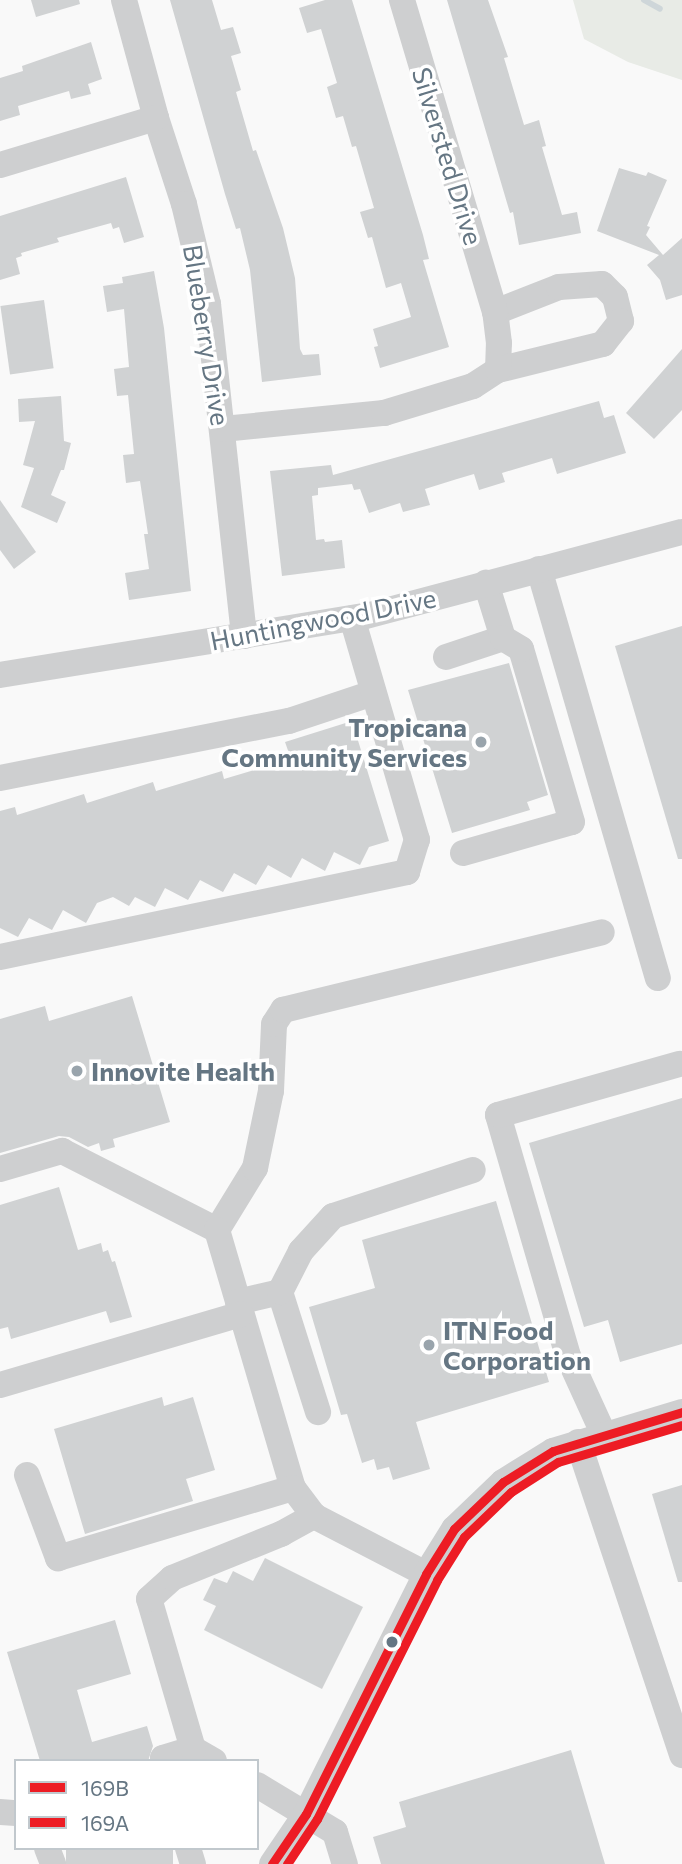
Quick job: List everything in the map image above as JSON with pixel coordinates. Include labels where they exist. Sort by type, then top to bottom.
[{"type":"street","name":"Blueberry Drive","points":[[124,0],[156,118],[184,204],[208,304],[244,636]]},
{"type":"street","name":"Silversted Drive","points":[[402,0],[495,312],[499,343],[498,370]]},
{"type":"street","points":[[0,165],[156,118]]},
{"type":"street","points":[[223,429],[384,414],[472,386],[498,370],[603,344],[621,321],[615,297],[602,284],[559,287],[495,312]]},
{"type":"street","name":"Huntingwood Drive","points":[[0,675],[352,618],[682,532]]},
{"type":"street","points":[[540,569],[659,978]]},
{"type":"street","points":[[463,853],[572,822],[521,649],[503,638],[486,583]]},
{"type":"street","points":[[0,957],[407,872],[417,840],[352,618]]},
{"type":"street","points":[[446,657],[503,638]]},
{"type":"street","points":[[0,778],[289,721],[373,693]]},
{"type":"street","points":[[426,1574],[314,1516],[293,1488],[217,1230],[255,1167],[271,1091],[274,1024],[282,1010],[602,932]]},
{"type":"street","points":[[680,1064],[498,1115],[682,1755]]},
{"type":"street","points":[[0,1170],[62,1151],[217,1230]]},
{"type":"street","points":[[0,1385],[239,1308],[279,1292],[301,1251],[334,1216],[474,1170]]},
{"type":"street","points":[[279,1292],[318,1412]]},
{"type":"street","points":[[272,1864],[306,1814],[426,1574],[454,1529],[503,1482],[553,1451],[682,1412]]},
{"type":"street","points":[[27,1475],[58,1558],[293,1488]]},
{"type":"street","points":[[163,1759],[204,1755],[149,1599],[172,1578],[270,1538],[314,1516]]},
{"type":"street","points":[[259,1786],[335,1832],[345,1864]]},
{"type":"shaded area","points":[[573,0],[682,0],[682,80],[628,62],[584,39]]},
{"type":"building","points":[[31,0],[79,0],[80,4],[36,17]]},
{"type":"building","points":[[170,0],[212,0],[221,30],[233,27],[241,53],[231,56],[241,90],[236,92],[253,151],[256,150],[283,228],[295,278],[300,349],[303,355],[319,354],[321,375],[262,382],[250,270],[240,228],[236,229],[225,194]]},
{"type":"building","points":[[325,0],[352,0],[423,235],[429,259],[423,260],[449,347],[380,368],[374,347],[378,346],[373,329],[411,317],[401,283],[386,288],[372,237],[368,238],[360,212],[374,208],[356,146],[352,147],[343,116],[336,118],[327,87],[337,83],[321,29],[307,33],[299,8]]},
{"type":"building","points":[[447,0],[488,0],[508,57],[504,58],[524,125],[539,120],[546,146],[542,147],[562,215],[577,212],[581,233],[519,245],[513,212],[510,213]]},
{"type":"building","points":[[91,42],[102,79],[88,84],[91,94],[71,99],[69,91],[18,106],[20,115],[0,121],[0,78],[23,71],[22,66]]},
{"type":"building","points":[[619,168],[646,176],[648,172],[667,180],[647,226],[650,227],[646,235],[663,255],[682,238],[682,295],[666,300],[660,280],[647,265],[659,255],[597,231]]},
{"type":"building","points":[[126,177],[144,237],[124,243],[119,227],[113,229],[111,223],[57,238],[59,242],[21,253],[22,256],[16,258],[20,274],[0,280],[0,216]]},
{"type":"building","points":[[154,271],[164,328],[191,591],[129,600],[125,573],[149,569],[144,534],[148,534],[140,481],[126,483],[123,455],[134,454],[128,395],[117,396],[114,369],[129,367],[124,309],[107,312],[103,286],[123,283],[122,277]]},
{"type":"building","points":[[44,300],[54,368],[10,374],[0,306]]},
{"type":"building","points":[[682,349],[682,410],[654,439],[626,413]]},
{"type":"building","points":[[61,396],[64,441],[71,443],[64,470],[61,470],[51,495],[66,502],[57,523],[21,507],[34,468],[23,465],[35,421],[19,422],[18,399]]},
{"type":"building","points":[[599,401],[604,418],[614,415],[626,453],[557,474],[552,458],[502,473],[505,482],[479,490],[474,474],[425,489],[430,505],[403,512],[400,503],[369,513],[360,489],[354,490],[352,484],[318,488],[318,495],[312,496],[316,540],[342,540],[345,568],[282,576],[270,471],[331,465],[333,475]]},
{"type":"building","points":[[0,500],[36,552],[14,569],[0,550]]},
{"type":"building","points":[[682,626],[682,859],[678,859],[615,646]]},
{"type":"building","name":"Tropicana Community Services","points":[[509,663],[548,795],[527,802],[530,810],[452,833],[408,690]]},
{"type":"building","points":[[352,721],[389,841],[369,847],[360,865],[334,852],[325,871],[302,858],[291,878],[268,865],[256,885],[234,873],[223,892],[200,880],[188,900],[165,888],[155,907],[135,897],[129,906],[113,897],[97,903],[86,923],[63,910],[52,930],[29,918],[18,937],[0,928],[0,811],[15,807],[17,815],[84,794],[87,803],[153,782],[156,791],[222,771],[224,779],[291,759],[285,742]]},
{"type":"building","name":"Innovite Health","points":[[132,996],[170,1122],[113,1139],[115,1147],[101,1151],[99,1143],[88,1147],[69,1137],[59,1136],[0,1153],[0,1019],[45,1006],[49,1021]]},
{"type":"building","points":[[682,1098],[682,1344],[620,1362],[608,1320],[584,1327],[529,1143]]},
{"type":"building","points":[[59,1187],[78,1250],[101,1243],[103,1252],[108,1250],[112,1262],[115,1261],[132,1317],[110,1323],[106,1311],[11,1339],[8,1327],[0,1329],[0,1205]]},
{"type":"building","name":"ITN Food Corporation","points":[[496,1201],[549,1382],[416,1422],[430,1469],[393,1480],[389,1467],[377,1470],[374,1459],[362,1463],[347,1414],[341,1415],[309,1307],[375,1288],[362,1240]]},
{"type":"building","points":[[162,1397],[164,1406],[193,1397],[215,1470],[186,1479],[193,1501],[85,1534],[54,1429]]},
{"type":"building","points":[[682,1485],[682,1582],[678,1582],[652,1494]]},
{"type":"building","points":[[265,1558],[363,1607],[322,1689],[204,1630],[216,1606],[203,1600],[214,1578],[227,1583],[233,1571],[253,1581]]},
{"type":"building","points":[[115,1620],[131,1674],[77,1690],[92,1742],[147,1726],[153,1746],[149,1759],[39,1759],[7,1652]]},
{"type":"building","points":[[571,1750],[605,1864],[381,1864],[373,1837],[406,1827],[399,1802]]},
{"type":"building","points":[[66,1850],[173,1850],[173,1864],[66,1864]]},
{"type":"waterway","points":[[644,0],[660,9]]},
{"type":"transit line","name":"169B","points":[[272,1864],[306,1814],[426,1574],[454,1529],[503,1482],[553,1451],[682,1412]]},
{"type":"transit line","name":"169A","points":[[287,1864],[317,1819],[437,1580],[464,1537],[511,1492],[558,1462],[682,1425]]},
{"type":"place","name":"Tropicana Community Services","points":[[481,742]]},
{"type":"place","name":"Innovite Health","points":[[77,1071]]},
{"type":"place","name":"ITN Food Corporation","points":[[429,1345]]}]
